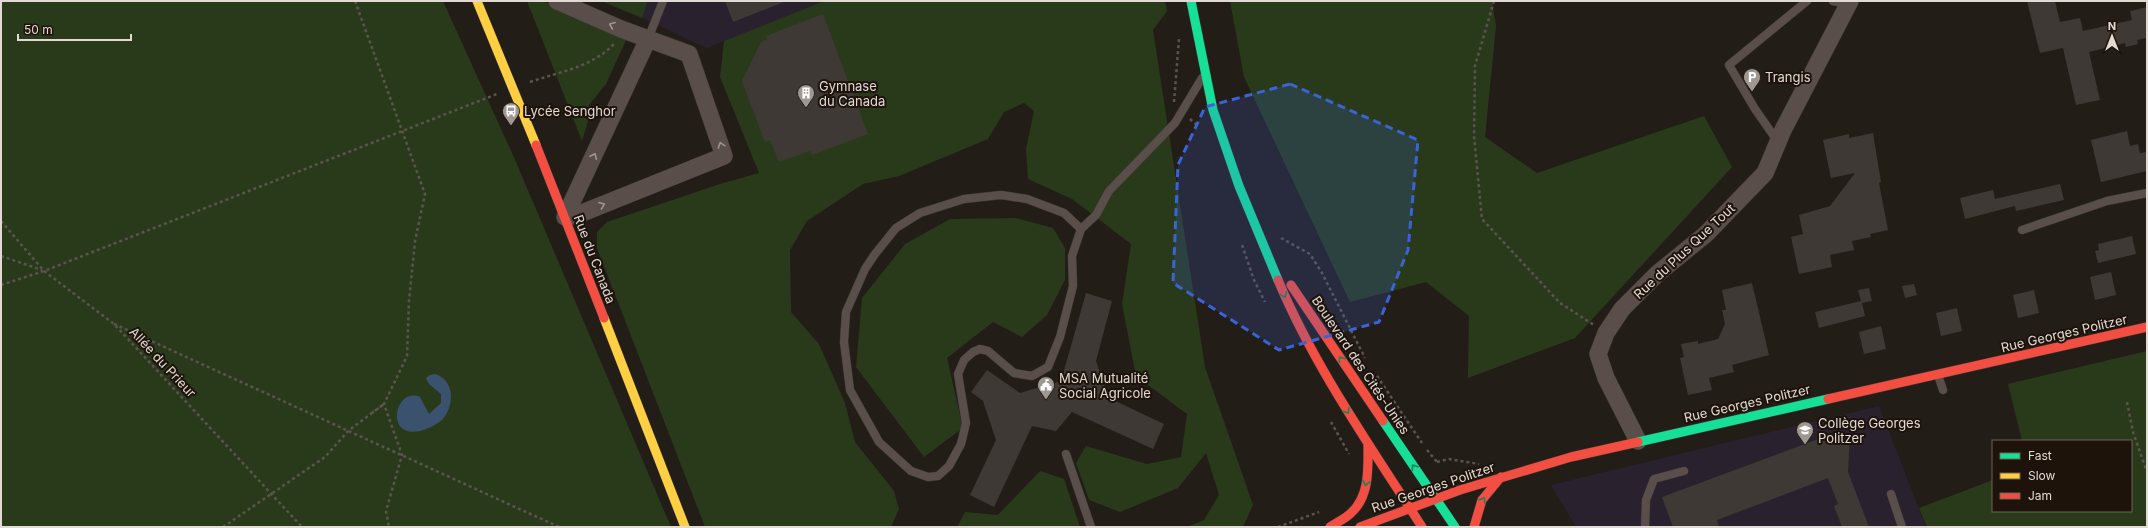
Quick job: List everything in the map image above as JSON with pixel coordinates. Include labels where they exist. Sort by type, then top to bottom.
[{"type":"street","name":"Rue du Canada","points":[[477,1],[511,88],[565,217],[685,527]]},
{"type":"street","points":[[557,1],[648,39],[689,54],[724,156],[577,215],[565,217]]},
{"type":"street","name":"Boulevard des Cités-Unies","points":[[1191,1],[1213,110],[1237,180],[1290,309],[1313,354],[1368,444],[1422,527]]},
{"type":"street","name":"Rue du Plus Que Tout","points":[[1638,441],[1609,384],[1598,354],[1606,333],[1627,304],[1657,274],[1706,234],[1765,173],[1844,2]]},
{"type":"street","points":[[565,217],[648,39]]},
{"type":"street","name":"Boulevard des Cités-Unies","points":[[1264,246],[1455,527]]},
{"type":"street","name":"Rue Georges Politzer","points":[[1360,527],[1501,477],[1638,441],[2147,328]]},
{"type":"street","points":[[1330,527],[1352,512],[1364,491],[1368,477],[1368,444]]},
{"type":"street","points":[[1474,527],[1482,500],[1501,477]]},
{"type":"lane","points":[[648,39],[663,1]]},
{"type":"lane","points":[[1778,142],[1755,109],[1729,65],[1807,1]]},
{"type":"lane","points":[[1081,229],[1064,213],[1026,198],[1001,195],[964,199],[920,213],[896,228],[872,259],[865,269],[846,312],[844,342],[850,390],[879,442],[911,471],[928,477],[938,476],[949,466],[961,444],[966,423],[958,374],[964,360],[973,352],[980,349],[988,351],[1014,373],[1032,376],[1048,368],[1060,337],[1073,286],[1072,256],[1081,229],[1096,215],[1109,191],[1175,123],[1205,74]]},
{"type":"lane","points":[[2022,230],[2107,201],[2147,193]]},
{"type":"lane","points":[[1938,374],[1942,390]]},
{"type":"lane","points":[[1066,454],[1091,527]]},
{"type":"lane","points":[[1645,527],[1646,500],[1654,479],[1684,471]]},
{"type":"lane","points":[[1891,494],[1902,527]]},
{"type":"path","points":[[223,527],[325,457],[348,431],[384,404],[408,356],[409,301],[415,241],[425,194],[355,1]]},
{"type":"path","points":[[1494,1],[1475,66],[1474,136],[1482,219],[1560,303],[1606,333]]},
{"type":"path","points":[[545,76],[559,74],[593,61],[604,54],[617,41]]},
{"type":"path","points":[[1,285],[44,271],[511,88]]},
{"type":"path","name":"Allée du Prieur","points":[[1,221],[44,271],[114,324],[302,527]]},
{"type":"path","points":[[1275,234],[1310,254],[1322,273],[1369,364]]},
{"type":"path","points":[[1,256],[44,271]]},
{"type":"path","points":[[114,324],[559,527]]},
{"type":"path","points":[[1373,370],[1437,462]]},
{"type":"path","points":[[2127,402],[2133,432],[2147,472]]},
{"type":"path","points":[[369,415],[384,404]]},
{"type":"path","points":[[384,404],[402,455],[386,511],[389,527]]},
{"type":"path","points":[[1415,469],[1449,459],[1482,465]]},
{"type":"path","points":[[1278,527],[1322,511]]},
{"type":"highlighted area","points":[[1290,84],[1418,140],[1408,250],[1379,322],[1279,350],[1173,283],[1178,165],[1205,107]]},
{"type":"shaded area","points":[[648,1],[824,1],[707,48],[642,18]]},
{"type":"shaded area","name":"Collège Georges Politzer","points":[[1879,406],[1926,527],[1576,527],[1551,485]]},
{"type":"green space","points":[[1,1],[443,1],[516,162],[671,527],[1,527]]},
{"type":"green space","points":[[527,1],[543,1],[627,38],[606,84],[589,105],[588,121],[582,141]]},
{"type":"green space","points":[[601,1],[648,1],[642,18]]},
{"type":"green space","points":[[824,1],[1165,1],[1167,11],[1153,30],[1205,367],[1253,505],[1243,527],[1187,527],[1204,520],[1219,495],[1206,453],[1178,488],[1120,512],[1089,500],[1076,463],[1086,446],[1147,464],[1181,457],[1187,414],[1136,376],[1122,304],[1131,244],[1072,199],[1028,179],[1026,149],[1034,111],[1024,103],[1004,112],[988,139],[899,176],[863,184],[807,221],[790,250],[791,312],[819,344],[845,403],[855,442],[894,491],[899,509],[891,527],[705,527],[597,248],[597,232],[607,222],[720,184],[759,173],[720,77],[724,41]]},
{"type":"green space","points":[[1230,1],[1492,1],[1496,26],[1485,137],[1537,173],[1704,116],[1732,167],[1575,338],[1468,378],[1469,316],[1426,282],[1350,302],[1244,77]]},
{"type":"green space","points":[[1016,218],[1053,228],[1065,248],[1065,280],[1047,315],[1022,337],[993,322],[947,358],[963,428],[924,457],[856,367],[862,298],[905,244],[950,219]]},
{"type":"green space","points":[[2147,351],[2147,527],[1927,527],[1919,508],[1992,480],[1992,512],[2132,512],[2132,440],[2022,440],[2008,384]]},
{"type":"green space","points":[[1040,471],[1064,479],[1080,527],[957,527],[965,512],[998,515]]},
{"type":"water","points":[[435,374],[442,377],[446,382],[451,394],[451,401],[446,414],[437,424],[420,431],[409,431],[401,428],[397,413],[404,399],[411,396],[420,397],[429,414],[441,403],[441,394],[429,384],[426,378]]},
{"type":"building","points":[[725,1],[783,1],[784,2],[733,22]]},
{"type":"building","points":[[2027,1],[2055,1],[2060,22],[2080,18],[2083,31],[2132,20],[2130,11],[2147,7],[2147,38],[2137,40],[2138,44],[2126,47],[2125,43],[2089,52],[2100,100],[2076,105],[2063,48],[2040,53]]},
{"type":"building","name":"Gymnase du Canada","points":[[823,14],[868,134],[812,155],[810,151],[779,162],[770,140],[765,142],[742,81],[761,42],[768,39],[766,36]]},
{"type":"building","points":[[2127,131],[2130,146],[2138,144],[2140,153],[2147,152],[2147,171],[2101,182],[2091,140]]},
{"type":"building","points":[[1873,133],[1881,182],[1879,183],[1888,230],[1870,234],[1871,237],[1852,241],[1854,250],[1830,255],[1832,267],[1799,274],[1791,237],[1803,234],[1799,215],[1830,206],[1855,173],[1831,178],[1823,140],[1849,134],[1849,138]]},
{"type":"building","points":[[2060,184],[2064,200],[2016,211],[2015,206],[1965,219],[1960,198],[1993,190],[1995,199]]},
{"type":"building","points":[[2132,236],[2136,254],[2098,263],[2095,251],[2099,250],[2098,244]]},
{"type":"building","points":[[2111,272],[2116,295],[2095,300],[2090,277]]},
{"type":"building","points":[[1752,283],[1769,355],[1732,365],[1734,372],[1709,378],[1712,390],[1688,395],[1680,358],[1684,357],[1681,344],[1698,341],[1698,344],[1718,339],[1725,324],[1722,310],[1726,310],[1722,290]]},
{"type":"building","points":[[1914,284],[1917,295],[1905,298],[1902,286]]},
{"type":"building","points":[[1869,288],[1872,301],[1862,303],[1865,316],[1819,328],[1815,312],[1861,301],[1858,290]]},
{"type":"building","points":[[2034,290],[2039,313],[2018,318],[2013,295]]},
{"type":"building","name":"MSA Mutualité Social Agricole","points":[[1086,293],[1112,301],[1096,361],[1109,398],[1164,424],[1153,449],[1072,412],[1056,431],[1032,426],[994,507],[970,495],[996,440],[983,401],[971,392],[987,370],[1020,393],[1061,381]]},
{"type":"building","points":[[1957,308],[1962,331],[1941,336],[1936,313]]},
{"type":"building","points":[[1881,326],[1886,349],[1864,354],[1859,332]]},
{"type":"building","points":[[1850,435],[1848,472],[1869,527],[1842,527],[1834,506],[1838,504],[1828,478],[1717,520],[1719,527],[1673,527],[1662,497],[1821,438]]},
{"type":"traffic: fast","points":[[1191,1],[1213,110],[1239,186],[1278,280]]},
{"type":"traffic: fast","points":[[1638,442],[1828,399]]},
{"type":"traffic: fast","points":[[1383,421],[1455,527]]},
{"type":"traffic: slow","points":[[477,1],[536,145]]},
{"type":"traffic: slow","points":[[604,318],[685,527]]},
{"type":"traffic: jam","points":[[536,145],[604,318]]},
{"type":"traffic: jam","points":[[1278,280],[1293,313],[1326,376],[1422,527]]},
{"type":"traffic: jam","points":[[1291,285],[1383,421]]},
{"type":"traffic: jam","points":[[1828,399],[2147,327]]},
{"type":"traffic: jam","points":[[1360,527],[1460,490],[1571,457],[1638,442]]},
{"type":"traffic: jam","points":[[1330,527],[1349,515],[1362,498],[1367,481],[1368,445]]},
{"type":"traffic: jam","points":[[1474,527],[1482,500],[1501,477]]},
{"type":"place","name":"Trangis","points":[[1752,92]]},
{"type":"place","name":"Gymnase du Canada","points":[[806,108]]},
{"type":"place","name":"Lycée Senghor","points":[[511,126]]},
{"type":"place","name":"MSA Mutualité Social Agricole","points":[[1046,400]]},
{"type":"place","name":"Collège Georges Politzer","points":[[1805,445]]}]
